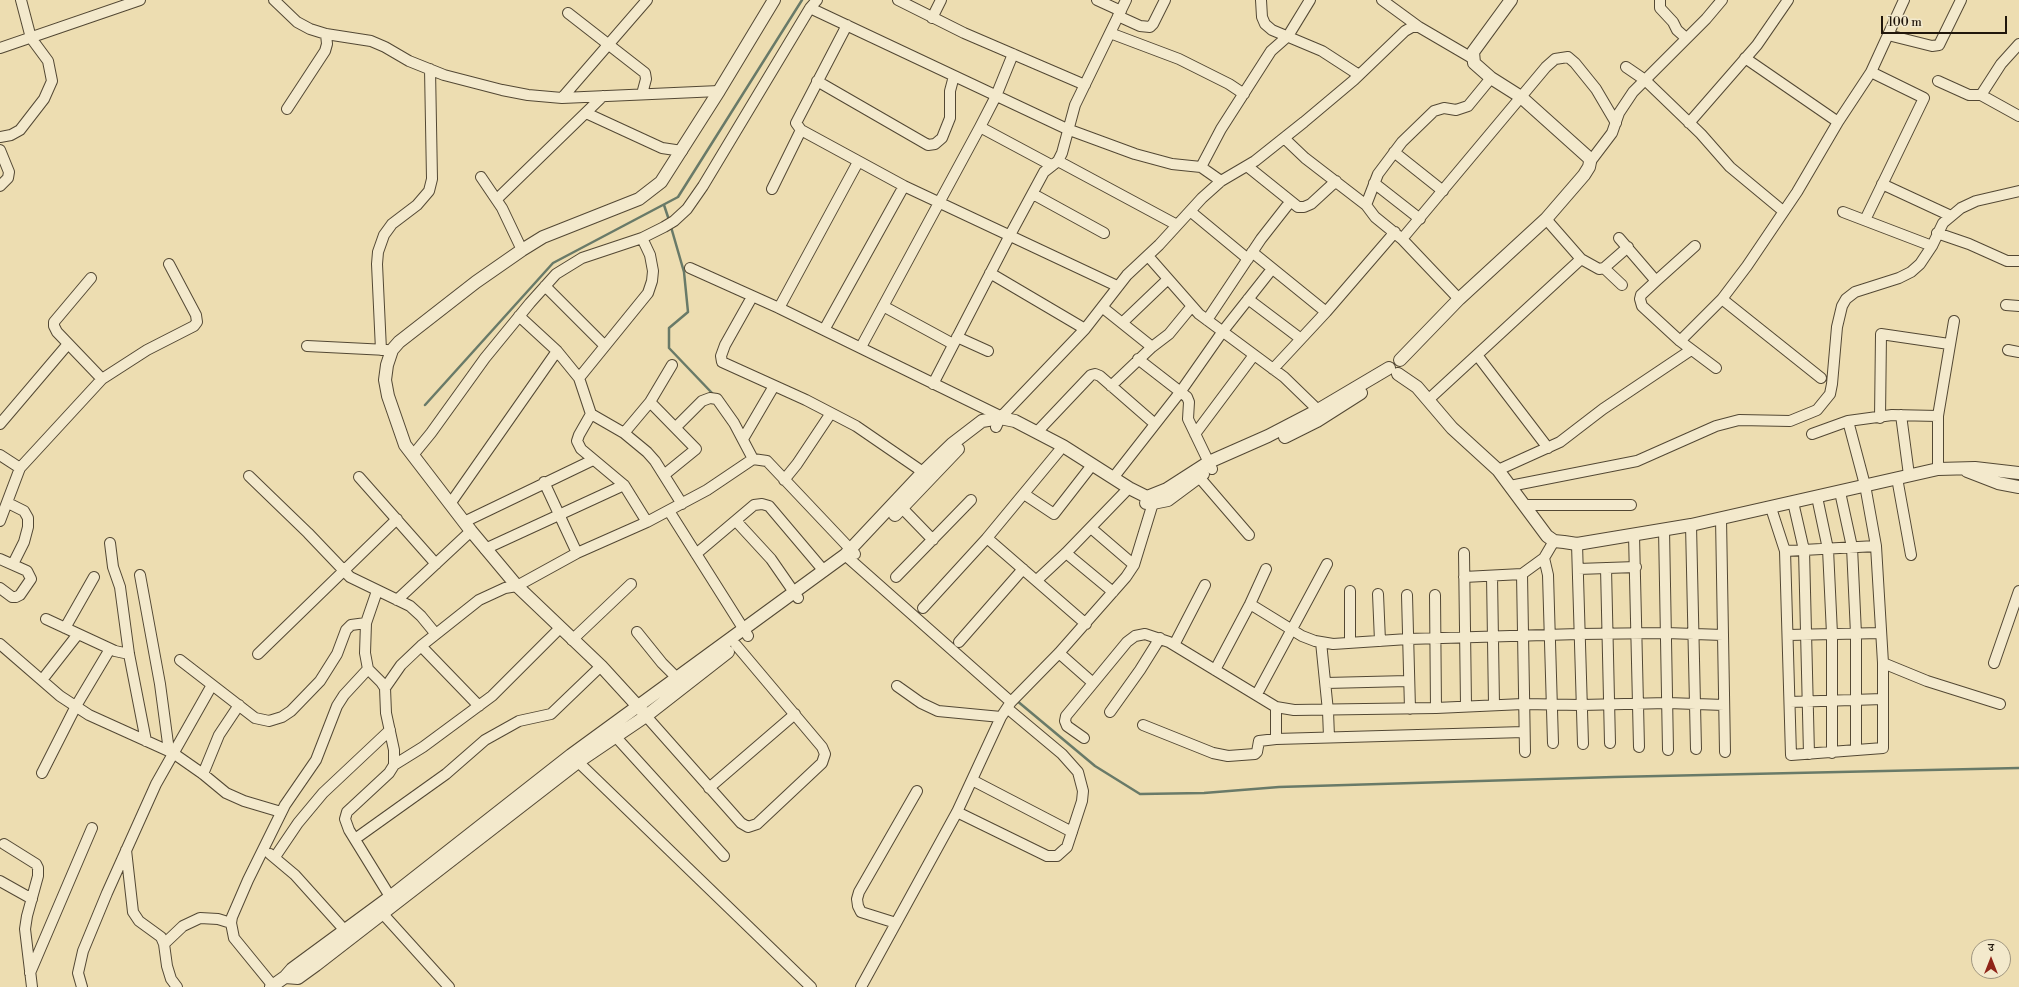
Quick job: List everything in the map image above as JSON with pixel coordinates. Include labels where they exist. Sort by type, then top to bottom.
[{"type":"street","points":[[0,136],[11,135],[20,130],[44,99],[52,81],[48,61],[31,38],[21,0]]},
{"type":"street","points":[[0,48],[140,0]]},
{"type":"street","points":[[562,98],[647,0]]},
{"type":"street","points":[[307,346],[387,350],[476,282],[522,250],[556,231],[619,209],[639,199],[661,182],[682,151],[774,0]]},
{"type":"street","points":[[898,0],[932,18],[1085,85]]},
{"type":"street","points":[[932,18],[941,0]]},
{"type":"street","points":[[1097,0],[1140,26],[1150,27],[1165,0]]},
{"type":"street","points":[[933,384],[1044,172],[1054,163],[1066,145],[1068,129],[1075,105],[1126,0]]},
{"type":"street","points":[[1261,0],[1262,16],[1265,24],[1272,30],[1322,51],[1359,75]]},
{"type":"street","points":[[1201,167],[1221,129],[1271,52],[1288,36],[1310,0]]},
{"type":"street","points":[[1472,58],[1473,52],[1511,0]]},
{"type":"street","points":[[1660,0],[1660,8],[1673,22],[1677,30],[1686,38]]},
{"type":"street","points":[[1393,372],[1391,361],[1395,359],[1400,360],[1459,299],[1546,219],[1584,175],[1590,162],[1608,140],[1616,123],[1618,113],[1625,103],[1645,80],[1722,0]]},
{"type":"street","points":[[1689,123],[1757,44],[1788,0]]},
{"type":"street","points":[[1680,341],[1722,299],[1747,266],[1797,192],[1838,122],[1871,72],[1904,0]]},
{"type":"street","points":[[1888,35],[1932,46],[1938,45],[1961,0]]},
{"type":"street","points":[[1386,1],[1419,26],[1472,58],[1478,68],[1521,97],[1589,158],[1590,162]]},
{"type":"street","points":[[280,2],[297,22],[326,34],[371,41],[386,47],[409,61],[469,82],[496,89],[528,95],[562,98],[719,91]]},
{"type":"street","points":[[413,455],[432,433],[485,358],[556,274],[582,258],[642,238],[674,222],[687,209],[703,186],[814,4],[847,25],[1068,129],[1135,154],[1172,164],[1201,167],[1221,181]]},
{"type":"street","points":[[568,13],[645,73],[646,80],[642,94]]},
{"type":"street","points":[[847,25],[796,123],[801,130],[904,186],[1117,286]]},
{"type":"street","points":[[601,740],[615,736],[678,679],[746,633],[850,554],[902,508],[965,441],[983,429],[999,421],[1085,329],[1117,286],[1221,181],[1247,166],[1284,138],[1359,75],[1405,31],[1412,27],[1419,26]]},
{"type":"street","points":[[1110,33],[1179,59],[1229,84],[1244,94]]},
{"type":"street","points":[[287,109],[325,51],[327,44],[326,34]]},
{"type":"street","points":[[1981,95],[2002,64],[2019,44]]},
{"type":"street","points":[[860,347],[980,127],[996,96],[1013,54]]},
{"type":"street","points":[[1272,368],[1399,236],[1420,219],[1546,67],[1555,59],[1568,57],[1596,90],[1616,123]]},
{"type":"street","points":[[1745,58],[1838,122]]},
{"type":"street","points":[[1626,66],[1645,80],[1689,123],[1730,167],[1783,211]]},
{"type":"street","points":[[430,69],[432,179],[429,191],[417,205],[392,224],[384,235],[378,252],[377,264],[387,350],[385,380],[388,396],[405,445],[485,549],[516,586],[601,666],[709,788],[741,823],[748,827],[757,824],[822,763],[825,754],[822,747],[736,645]]},
{"type":"street","points":[[1865,220],[1924,98],[1871,72]]},
{"type":"street","points":[[817,81],[928,145],[934,144],[942,138],[950,118],[950,91],[954,76]]},
{"type":"street","points":[[1366,205],[1378,174],[1394,152],[1434,111],[1444,108],[1456,110],[1468,106],[1491,78]]},
{"type":"street","points":[[1938,81],[1969,95],[1981,95],[2019,116]]},
{"type":"street","points":[[497,199],[604,96]]},
{"type":"street","points":[[586,113],[662,148],[682,151]]},
{"type":"street","points":[[980,127],[1177,225]]},
{"type":"street","points":[[772,189],[801,130]]},
{"type":"street","points":[[1284,138],[1305,158],[1366,205],[1375,217],[1399,236],[1459,299]]},
{"type":"street","points":[[0,150],[9,172],[8,178],[0,186]]},
{"type":"street","points":[[1394,152],[1442,191]]},
{"type":"street","points":[[780,308],[858,162]]},
{"type":"street","points":[[1247,166],[1298,207],[1304,207],[1311,204],[1336,181]]},
{"type":"street","points":[[481,177],[497,199],[522,250]]},
{"type":"street","points":[[1374,183],[1420,219]]},
{"type":"street","points":[[1882,184],[1951,216]]},
{"type":"street","points":[[824,330],[904,186]]},
{"type":"street","points":[[1510,486],[1637,461],[1716,426],[1739,420],[1790,421],[1817,410],[1830,394],[1837,327],[1842,306],[1846,299],[1855,292],[1900,278],[1911,272],[1920,264],[1932,246],[1943,223],[1961,208],[1976,201],[2019,191]]},
{"type":"street","points":[[1033,194],[1104,233]]},
{"type":"street","points":[[1207,320],[1250,256],[1290,202]]},
{"type":"street","points":[[1190,211],[1250,256],[1272,269],[1326,312]]},
{"type":"street","points":[[1843,212],[1932,246]]},
{"type":"street","points":[[1546,219],[1581,259],[1599,269],[1604,268],[1628,247]]},
{"type":"street","points":[[1937,233],[1969,244],[2007,261],[2019,261]]},
{"type":"street","points":[[580,378],[648,293],[653,271],[650,255],[642,238]]},
{"type":"street","points":[[1619,238],[1656,281]]},
{"type":"street","points":[[1695,246],[1641,295],[1640,302],[1680,341],[1716,368]]},
{"type":"street","points":[[1148,256],[1192,306],[1207,320],[1284,377],[1318,410]]},
{"type":"street","points":[[1428,400],[1581,259]]},
{"type":"street","points":[[0,521],[20,468],[102,379],[147,350],[194,326],[197,322],[196,315],[169,264]]},
{"type":"street","points":[[690,268],[752,297],[780,308],[933,384],[999,421],[1004,427],[1018,431],[1059,451],[1142,502],[1153,503],[1168,500],[1199,477],[1210,466],[1317,421],[1393,372]]},
{"type":"street","points":[[1604,268],[1622,285]]},
{"type":"street","points":[[1113,478],[1181,391],[1223,331],[1272,269]]},
{"type":"street","points":[[990,273],[1085,329]]},
{"type":"street","points":[[92,278],[54,322],[57,332],[102,379]]},
{"type":"street","points":[[1122,323],[1168,279]]},
{"type":"street","points":[[545,286],[605,346]]},
{"type":"street","points":[[752,297],[725,345],[721,356],[722,362],[856,426],[923,472]]},
{"type":"street","points":[[1248,299],[1300,339]]},
{"type":"street","points":[[1722,299],[1821,378]]},
{"type":"street","points":[[2006,305],[2019,306]]},
{"type":"street","points":[[883,306],[955,340],[988,351]]},
{"type":"street","points":[[1111,386],[1152,346],[1169,334],[1192,306]]},
{"type":"street","points":[[1102,307],[1152,346]]},
{"type":"street","points":[[519,316],[557,351],[580,378],[591,414],[624,433],[647,452],[656,461],[682,504]]},
{"type":"street","points":[[1938,469],[1938,416],[1954,321]]},
{"type":"street","points":[[1880,418],[1881,334],[1949,344]]},
{"type":"street","points":[[0,424],[68,344]]},
{"type":"street","points":[[1498,470],[1560,442],[1580,425],[1691,350]]},
{"type":"street","points":[[2008,350],[2019,352]]},
{"type":"street","points":[[450,504],[557,351]]},
{"type":"street","points":[[1195,434],[1254,355]]},
{"type":"street","points":[[1476,356],[1548,448]]},
{"type":"street","points":[[1138,360],[1187,397],[1189,402],[1188,418],[1210,466]]},
{"type":"street","points":[[624,433],[650,402],[672,366]]},
{"type":"street","points":[[1393,372],[1410,381],[1452,428],[1498,470],[1546,536],[1554,541],[1577,544],[1691,525],[1938,469],[1975,468],[2019,473]]},
{"type":"street","points":[[796,595],[824,571],[850,554],[923,472],[952,444],[982,422],[1015,422],[1037,432],[1087,460],[1140,495],[1147,497],[1168,489],[1393,372]]},
{"type":"street","points":[[1037,432],[1091,375],[1100,376],[1155,424]]},
{"type":"street","points":[[743,439],[774,386]]},
{"type":"street","points":[[676,427],[702,401],[710,398],[717,400],[743,439],[753,459]]},
{"type":"street","points":[[650,402],[696,449],[664,476]]},
{"type":"street","points":[[784,480],[797,464],[831,413]]},
{"type":"street","points":[[591,414],[578,441],[581,449],[592,460],[624,485],[647,522]]},
{"type":"street","points":[[1812,434],[1848,421],[1901,415],[1938,416]]},
{"type":"street","points":[[1901,415],[1909,475]]},
{"type":"street","points":[[1771,508],[1785,551],[1791,755],[1883,748],[1883,663],[1876,546],[1865,485],[1848,421]]},
{"type":"street","points":[[923,608],[987,538],[1059,451]]},
{"type":"street","points":[[0,455],[20,468]]},
{"type":"street","points":[[385,688],[401,665],[421,646],[435,633],[479,600],[506,588],[516,586],[577,553],[669,511],[707,490],[753,459],[767,461],[850,554],[1062,754],[1078,772],[1083,791],[1068,847],[1057,856],[1047,856],[957,812]]},
{"type":"street","points":[[397,600],[436,564],[468,527],[544,482],[592,460]]},
{"type":"street","points":[[1024,494],[1054,514],[1089,469]]},
{"type":"street","points":[[1962,469],[1998,483],[2019,487]]},
{"type":"street","points":[[248,476],[308,533],[342,571],[358,583],[410,606],[421,616],[435,633]]},
{"type":"street","points":[[359,477],[436,564]]},
{"type":"street","points":[[1199,477],[1249,535]]},
{"type":"street","points":[[1897,478],[1911,555]]},
{"type":"street","points":[[544,482],[577,553]]},
{"type":"street","points":[[485,549],[624,485]]},
{"type":"street","points":[[1037,580],[1091,528],[1125,492]]},
{"type":"street","points":[[1840,492],[1852,548],[1856,634],[1856,750]]},
{"type":"street","points":[[1817,497],[1828,549],[1832,634],[1832,753]]},
{"type":"street","points":[[896,577],[971,500]]},
{"type":"street","points":[[1793,502],[1804,550],[1809,754]]},
{"type":"street","points":[[8,503],[24,511],[28,518],[28,527],[24,542],[13,564]]},
{"type":"street","points":[[696,554],[758,503],[769,506],[824,571]]},
{"type":"street","points":[[861,987],[957,812],[1001,717],[1009,705],[1086,624],[1134,565],[1153,503]]},
{"type":"street","points":[[1524,505],[1631,505]]},
{"type":"street","points":[[902,508],[933,540]]},
{"type":"street","points":[[669,511],[746,633]]},
{"type":"street","points":[[1721,518],[1725,752]]},
{"type":"street","points":[[258,654],[397,519]]},
{"type":"street","points":[[736,521],[771,559],[796,595]]},
{"type":"street","points":[[1691,525],[1696,749]]},
{"type":"street","points":[[1091,528],[1134,565]]},
{"type":"street","points":[[1664,529],[1668,750]]},
{"type":"street","points":[[1634,535],[1636,567],[1639,747]]},
{"type":"street","points":[[987,538],[1024,568],[1086,624]]},
{"type":"street","points":[[1464,577],[1522,574],[1544,558],[1554,541]]},
{"type":"street","points":[[110,543],[113,567],[120,587],[129,654],[149,743]]},
{"type":"street","points":[[1577,544],[1581,705],[1584,744]]},
{"type":"street","points":[[1785,551],[1876,546]]},
{"type":"street","points":[[1066,553],[1113,592]]},
{"type":"street","points":[[1464,553],[1466,705]]},
{"type":"street","points":[[1544,558],[1548,575],[1551,636],[1553,743]]},
{"type":"street","points":[[0,559],[27,571],[31,578],[30,582],[20,595],[16,597],[12,597],[0,588]]},
{"type":"street","points":[[1257,694],[1327,564]]},
{"type":"street","points":[[1578,569],[1636,567]]},
{"type":"street","points":[[959,642],[1024,568]]},
{"type":"street","points":[[1606,568],[1610,743]]},
{"type":"street","points":[[1215,670],[1250,604],[1266,569]]},
{"type":"street","points":[[1522,574],[1525,752]]},
{"type":"street","points":[[140,575],[160,684],[169,752]]},
{"type":"street","points":[[1492,576],[1494,705]]},
{"type":"street","points":[[65,628],[94,577]]},
{"type":"street","points":[[572,640],[631,584]]},
{"type":"street","points":[[1174,645],[1205,585]]},
{"type":"street","points":[[377,591],[366,623],[365,653],[368,670],[381,682],[385,688],[386,713],[394,750],[394,765]]},
{"type":"street","points":[[1350,591],[1350,643]]},
{"type":"street","points":[[1994,663],[2019,591]]},
{"type":"street","points":[[1378,594],[1380,641]]},
{"type":"street","points":[[1407,595],[1408,681],[1410,709]]},
{"type":"street","points":[[1435,595],[1436,708]]},
{"type":"street","points":[[1250,604],[1302,636],[1333,644],[1408,639],[1579,634],[1694,633],[1723,635]]},
{"type":"street","points":[[46,619],[110,649],[129,654]]},
{"type":"street","points":[[180,660],[255,718],[269,721],[282,717],[303,700],[320,681],[337,654],[346,630],[351,625],[366,623]]},
{"type":"street","points":[[393,900],[346,824],[347,812],[389,772],[394,765],[423,748],[492,696],[560,628]]},
{"type":"street","points":[[637,632],[662,664],[678,679]]},
{"type":"street","points":[[368,670],[344,695],[337,706],[316,760],[281,812],[248,880],[231,923],[234,938],[273,987],[285,977],[298,978],[349,934],[575,759],[736,645],[746,633]]},
{"type":"street","points":[[1788,636],[1881,633]]},
{"type":"street","points":[[42,680],[78,634]]},
{"type":"street","points":[[1084,738],[1067,726],[1065,721],[1066,716],[1127,642],[1135,636],[1145,634],[1160,638],[1174,645],[1257,694],[1276,707],[1294,710],[1328,711],[1410,709],[1466,705],[1523,704],[1609,705],[1668,703],[1724,705]]},
{"type":"street","points":[[1110,712],[1140,670],[1160,638]]},
{"type":"street","points":[[1321,642],[1326,683],[1329,737]]},
{"type":"street","points":[[0,644],[42,680],[90,715],[169,752],[203,774],[226,793],[244,801],[281,812]]},
{"type":"street","points":[[421,646],[479,706]]},
{"type":"street","points":[[42,773],[76,706],[110,649]]},
{"type":"street","points":[[1059,653],[1093,683]]},
{"type":"street","points":[[1883,663],[1927,681],[2000,704]]},
{"type":"street","points":[[355,839],[446,774],[485,740],[519,721],[551,714],[601,666]]},
{"type":"street","points":[[1326,683],[1408,681]]},
{"type":"street","points":[[82,987],[78,973],[83,951],[126,849],[169,752],[212,685]]},
{"type":"street","points":[[897,686],[921,703],[938,711],[1001,717]]},
{"type":"street","points":[[1790,702],[1883,699]]},
{"type":"street","points":[[203,774],[219,735],[239,705]]},
{"type":"street","points":[[1276,707],[1276,739]]},
{"type":"street","points":[[709,788],[795,714]]},
{"type":"street","points":[[1143,725],[1213,753],[1228,756],[1255,754],[1257,752],[1259,741],[1276,739],[1524,732]]},
{"type":"street","points":[[275,857],[298,823],[323,793],[390,730]]},
{"type":"street","points":[[615,736],[724,856]]},
{"type":"street","points":[[575,759],[811,987]]},
{"type":"street","points":[[972,780],[1072,832]]},
{"type":"street","points":[[896,923],[861,912],[858,906],[857,898],[858,892],[917,791]]},
{"type":"street","points":[[30,973],[92,828]]},
{"type":"street","points":[[4,844],[36,864],[38,868],[38,876],[26,916],[25,929],[32,987]]},
{"type":"street","points":[[126,849],[133,912],[139,921],[161,937],[164,944],[167,966],[171,979],[177,987]]},
{"type":"street","points":[[263,849],[275,857],[295,875],[349,934]]},
{"type":"street","points":[[0,881],[32,899]]},
{"type":"street","points":[[349,934],[383,914],[393,900]]},
{"type":"street","points":[[383,914],[449,987]]},
{"type":"street","points":[[164,944],[183,926],[200,918],[218,919],[231,923]]},
{"type":"waterway","points":[[425,405],[553,263],[678,197],[802,0]]},
{"type":"waterway","points":[[664,205],[669,220]]},
{"type":"waterway","points":[[671,227],[684,272],[688,312],[669,328],[669,348],[712,393]]},
{"type":"waterway","points":[[1016,700],[1095,766],[1140,794],[1204,793],[1279,787],[1614,777],[2019,768]]}]
